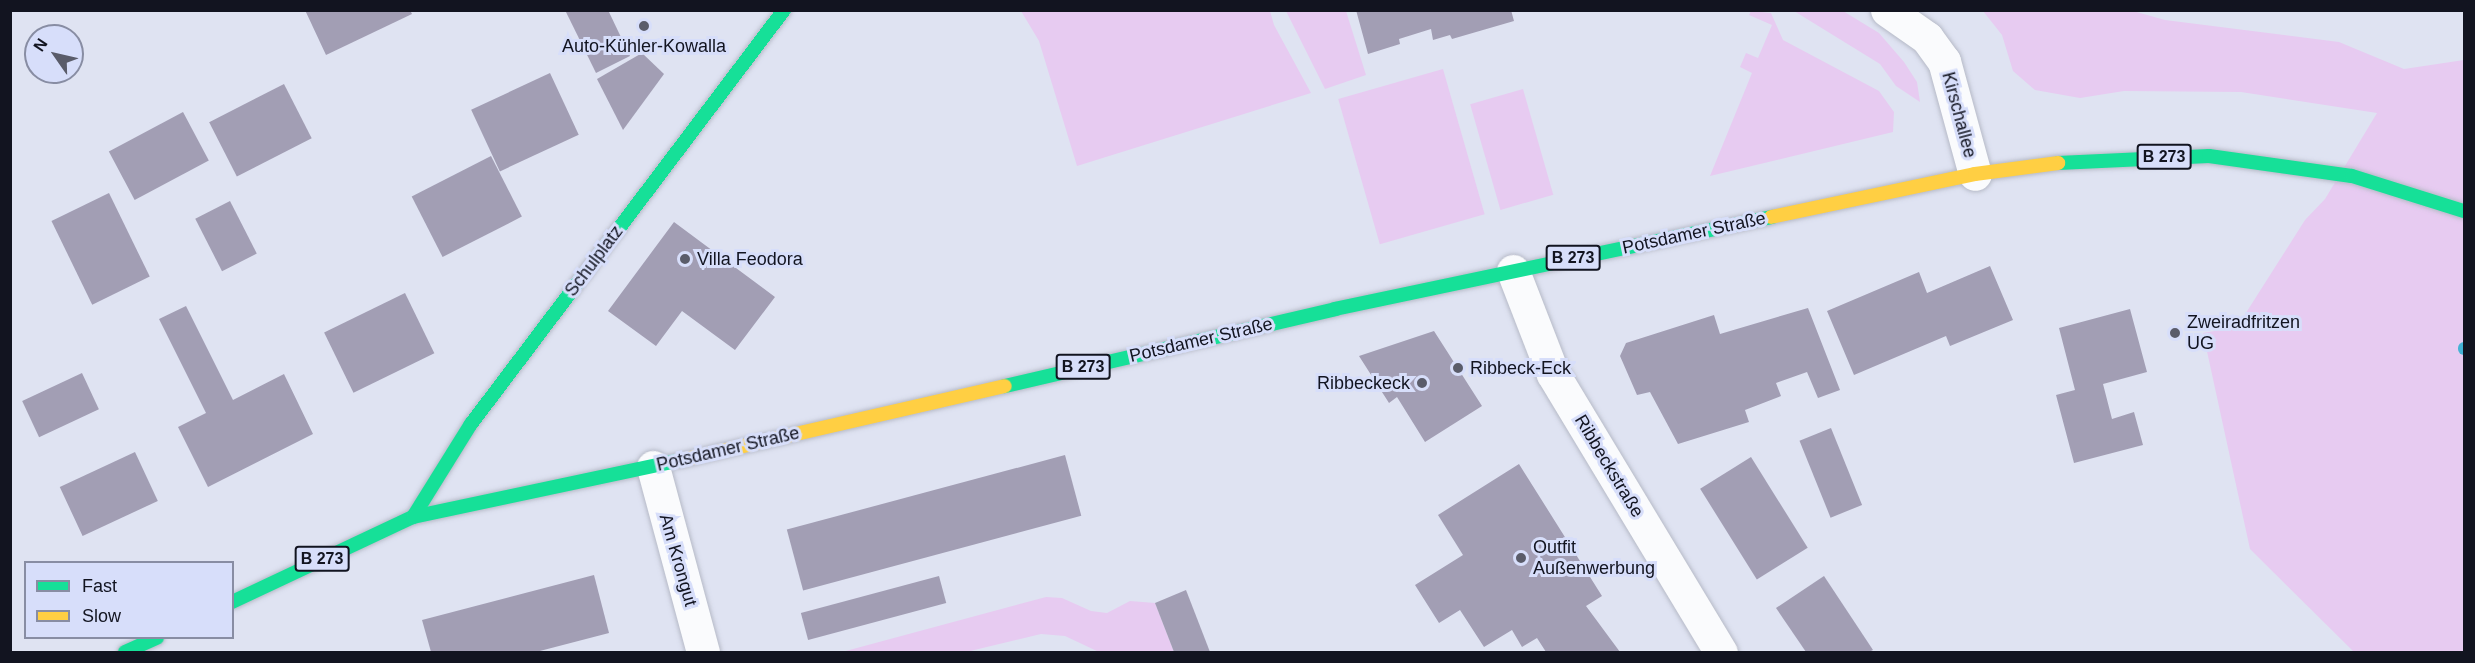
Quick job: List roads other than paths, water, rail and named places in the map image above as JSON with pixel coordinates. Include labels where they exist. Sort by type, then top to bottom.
[{"type":"main road","name":"Schulplatz","points":[[412,517],[471,424],[784,10]]},
{"type":"main road","name":"B 273","points":[[1975,174],[2088,159],[2209,156],[2333,172],[2464,211]]},
{"type":"main road","name":"Potsdamer Straße","points":[[234,601],[412,517],[652,466],[1513,271],[1975,174]]},
{"type":"main road","points":[[125,652],[155,639]]},
{"type":"street","name":"Kirschallee","points":[[1887,10],[1927,38],[1944,61],[1975,174]]},
{"type":"street","name":"Ribbeckstraße","points":[[1513,271],[1553,374],[1721,652]]},
{"type":"street","name":"Am Krongut","points":[[652,466],[703,652]]},
{"type":"place","name":"Auto-Kühler-Kowalla","points":[[644,26]]},
{"type":"place","name":"Villa Feodora","points":[[685,259]]},
{"type":"place","name":"Zweiradfritzen UG","points":[[2175,333]]},
{"type":"place","name":"Ribbeck-Eck","points":[[1458,368]]},
{"type":"place","name":"Ribbeckeck","points":[[1422,383]]},
{"type":"place","name":"Outfit Außenwerbung","points":[[1521,558]]}]
